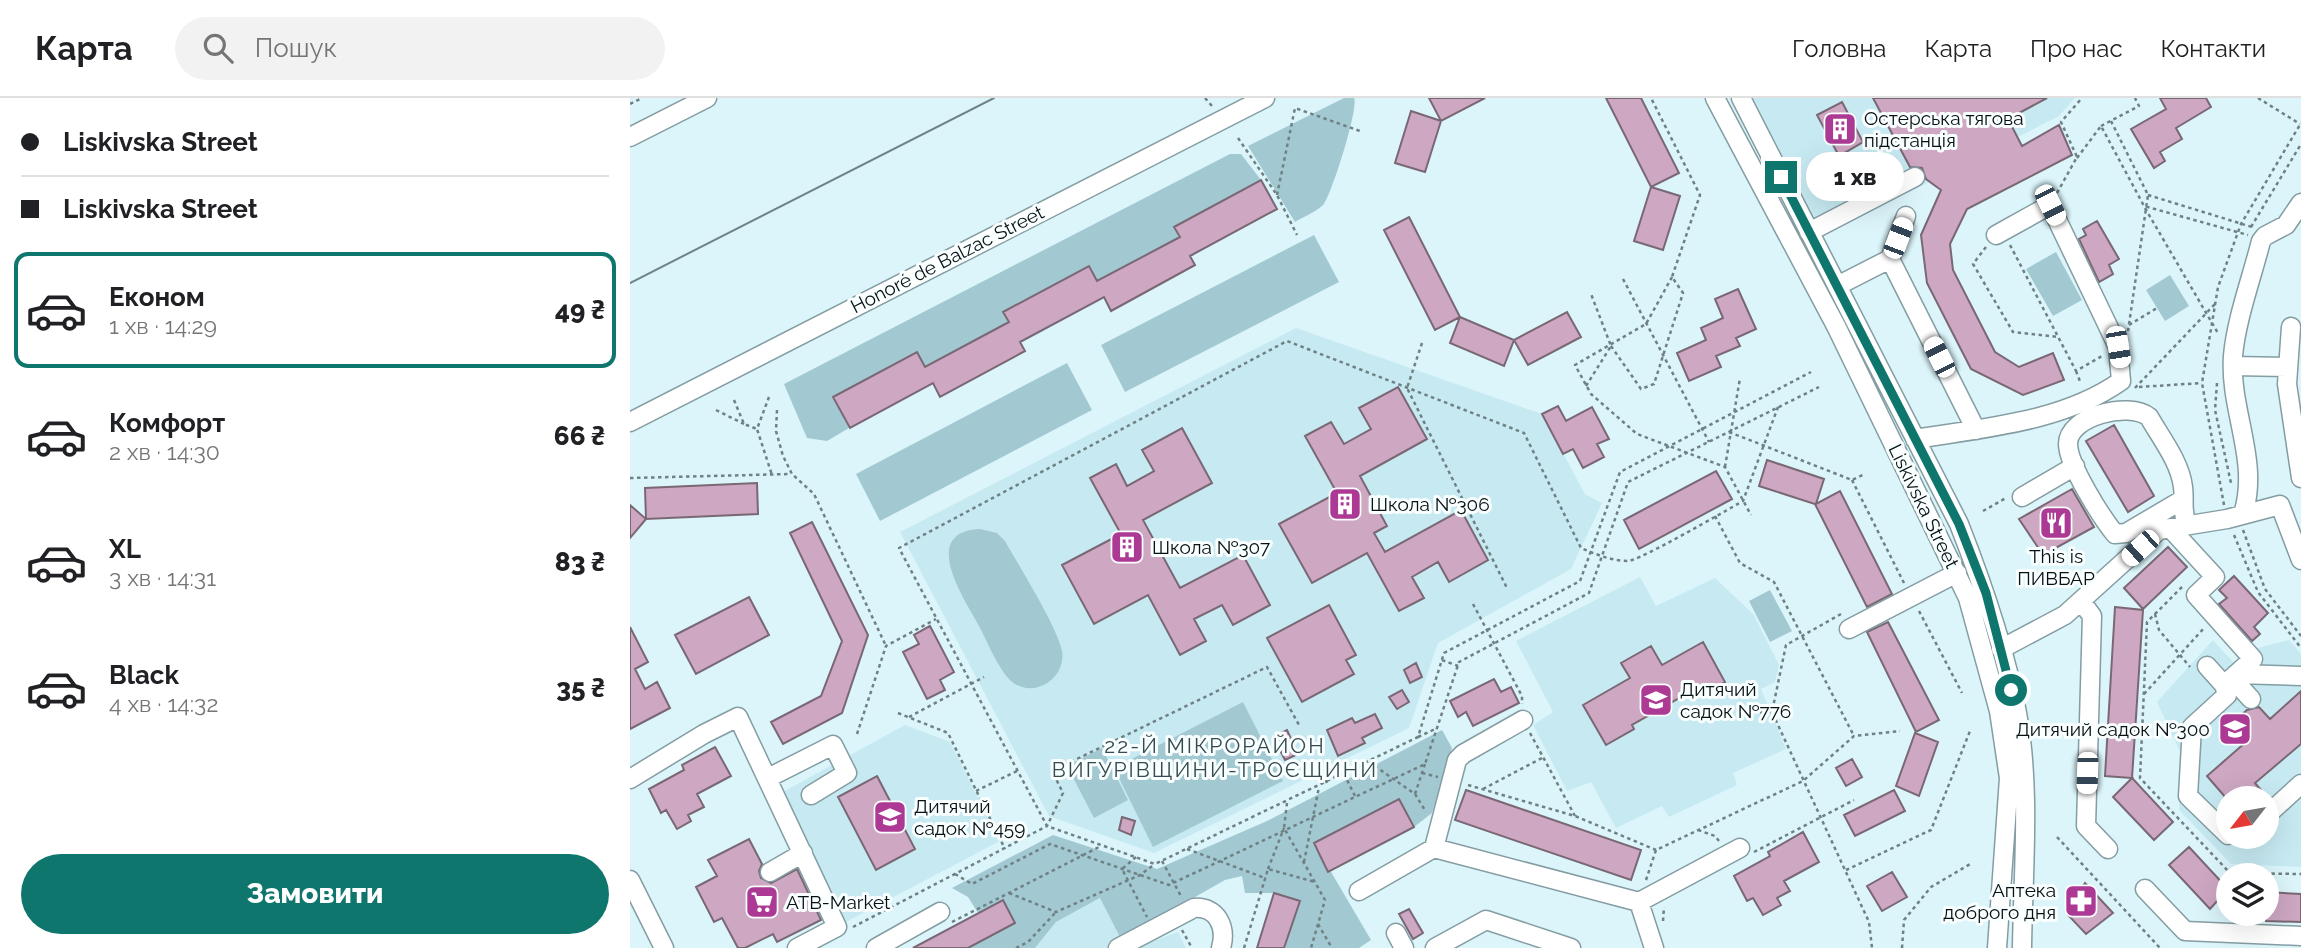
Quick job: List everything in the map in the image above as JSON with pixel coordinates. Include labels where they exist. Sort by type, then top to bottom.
[{"type":"street","points":[[630,137],[707,98]]},
{"type":"street","name":"Honoré de Balzac Street","points":[[630,422],[1265,98]]},
{"type":"street","name":"Liskivska Street","points":[[1715,98],[1836,326],[1968,598],[1990,676],[2009,778],[1997,948]]},
{"type":"street","name":"Liskivska Street","points":[[1741,98],[1959,524],[1986,593],[2017,713],[2024,772],[2022,948]]},
{"type":"street","points":[[1809,232],[1915,177]]},
{"type":"street","points":[[2235,517],[2250,484],[2233,355],[2260,241],[2286,225],[2301,203]]},
{"type":"street","points":[[1915,439],[2014,425],[2112,387],[2121,380],[2118,347],[2050,205],[1999,233]]},
{"type":"street","points":[[1837,286],[1890,259],[1906,216]]},
{"type":"street","points":[[1890,259],[1976,430]]},
{"type":"street","points":[[2291,327],[2287,367],[2301,478]]},
{"type":"street","points":[[2234,366],[2287,367]]},
{"type":"street","points":[[2182,500],[2126,533],[2115,534],[2075,467],[2068,444],[2074,431],[2111,411],[2137,410],[2148,417],[2174,460],[2182,483],[2182,500],[2178,527],[2215,577],[2196,595],[2253,659],[2231,679],[2227,695],[2192,727],[2188,796],[2216,823]]},
{"type":"street","points":[[2022,497],[2075,467]]},
{"type":"street","points":[[2001,649],[2065,615],[2159,530],[2235,517],[2280,505],[2301,560]]},
{"type":"street","points":[[1845,621],[1956,573]]},
{"type":"street","points":[[2081,601],[2092,616],[2086,826],[2108,849]]},
{"type":"street","points":[[2201,670],[2231,679],[2301,676]]},
{"type":"street","points":[[2231,679],[2250,699]]},
{"type":"street","points":[[630,779],[704,734],[738,717],[837,927],[797,948]]},
{"type":"street","points":[[1359,891],[1436,841],[1457,760],[1523,720]]},
{"type":"street","points":[[768,778],[833,745],[847,773],[811,795]]},
{"type":"street","points":[[2279,799],[2301,784]]},
{"type":"street","points":[[1436,841],[1639,902],[1735,851]]},
{"type":"street","points":[[770,872],[803,853]]},
{"type":"street","points":[[630,880],[664,948]]},
{"type":"street","points":[[2145,889],[2185,931],[2301,936]]},
{"type":"street","points":[[1639,902],[1654,948]]},
{"type":"street","points":[[1118,948],[1137,944],[1153,929],[1189,911],[1206,907],[1215,913],[1221,926],[1222,948]]},
{"type":"street","points":[[876,948],[945,918]]},
{"type":"street","points":[[1435,948],[1486,920],[1571,948]]},
{"type":"path","points":[[630,104],[642,98]]},
{"type":"path","points":[[1205,98],[1215,108]]},
{"type":"path","points":[[1651,98],[1700,195],[1672,277],[1646,324],[1575,365],[1591,394],[1637,434],[1725,467]]},
{"type":"path","points":[[2077,158],[2061,122],[2082,98]]},
{"type":"path","points":[[2050,205],[2077,158],[2101,126],[2139,106],[2135,98]]},
{"type":"path","points":[[2258,98],[2301,124],[2237,232],[2216,303],[2202,383],[2235,517],[2258,592],[2301,648]]},
{"type":"path","points":[[1277,195],[1296,108],[1360,131]]},
{"type":"path","points":[[2110,121],[2148,195],[2275,232]]},
{"type":"path","points":[[2101,126],[2219,335]]},
{"type":"path","points":[[1238,138],[1277,195],[1297,235]]},
{"type":"path","points":[[2059,337],[2013,331],[1973,264],[1999,233],[2059,337],[2076,370],[2118,347],[2127,338],[2144,206],[2148,195]]},
{"type":"path","points":[[2144,206],[2248,235]]},
{"type":"path","points":[[1591,294],[1611,346],[1641,389],[1654,384],[1683,293],[1672,277]]},
{"type":"path","points":[[1623,279],[1709,442]]},
{"type":"path","points":[[2126,393],[2138,387],[2216,303]]},
{"type":"path","points":[[2129,325],[2157,308]]},
{"type":"path","points":[[1156,864],[1047,826],[900,548],[1287,341],[1524,433],[1581,548],[1630,562],[1743,501],[1766,446],[1778,407]]},
{"type":"path","points":[[1422,343],[1408,388],[1507,588]]},
{"type":"path","points":[[1586,386],[1611,346]]},
{"type":"path","points":[[1418,737],[1444,653],[1580,581],[1620,472],[1811,372]]},
{"type":"path","points":[[2133,377],[2138,387]]},
{"type":"path","points":[[1740,379],[1725,467],[1751,515]]},
{"type":"path","points":[[2138,387],[2202,383]]},
{"type":"path","points":[[1415,794],[1459,662],[1588,593],[1628,482],[1819,387]]},
{"type":"path","points":[[769,397],[757,429],[772,474]]},
{"type":"path","points":[[734,400],[744,424]]},
{"type":"path","points":[[716,410],[757,429]]},
{"type":"path","points":[[777,410],[776,431],[783,456],[792,474],[814,494],[886,646]]},
{"type":"path","points":[[1729,432],[1852,480],[1865,474]]},
{"type":"path","points":[[630,478],[792,474]]},
{"type":"path","points":[[1983,511],[2014,494],[2022,497]]},
{"type":"path","points":[[1715,516],[1740,562],[1774,582],[1854,736]]},
{"type":"path","points":[[2155,614],[2159,630],[2180,655],[2201,670]]},
{"type":"path","points":[[2144,694],[2215,616]]},
{"type":"path","points":[[857,734],[886,646],[936,619]]},
{"type":"path","points":[[1845,621],[1801,636],[1786,645],[1772,712],[1869,922],[1872,948]]},
{"type":"path","points":[[1442,660],[1458,666]]},
{"type":"path","points":[[849,928],[1047,826],[1063,793],[1052,771],[1267,667],[1299,725]]},
{"type":"path","points":[[909,717],[984,677]]},
{"type":"path","points":[[1739,713],[1772,712]]},
{"type":"path","points":[[898,713],[948,733],[1005,849]]},
{"type":"path","points":[[1016,948],[1028,942],[1056,912],[1128,881],[1162,860],[1287,803],[1437,728]]},
{"type":"path","points":[[1639,902],[1657,850],[1803,781],[1854,736],[1900,731]]},
{"type":"path","points":[[1844,870],[1931,830],[1970,731]]},
{"type":"path","points":[[1483,789],[1543,757]]},
{"type":"path","points":[[1317,761],[1327,783]]},
{"type":"path","points":[[1369,762],[1415,794],[1436,841]]},
{"type":"path","points":[[955,874],[972,884],[1050,844],[1169,885],[1284,828],[1425,764]]},
{"type":"path","points":[[976,791],[1017,771]]},
{"type":"path","points":[[1344,774],[1354,796]]},
{"type":"path","points":[[1422,774],[1452,780],[1575,816],[1657,850]]},
{"type":"path","points":[[1304,862],[1319,787]]},
{"type":"path","points":[[1244,948],[1268,869],[1284,828],[1287,803]]},
{"type":"path","points":[[1284,828],[1325,900],[1311,948]]},
{"type":"path","points":[[1698,830],[1715,836],[1735,851]]},
{"type":"path","points":[[2057,837],[2160,948]]},
{"type":"path","points":[[945,918],[1009,893],[1102,845]]},
{"type":"path","points":[[1187,849],[1265,878]]},
{"type":"path","points":[[1122,869],[1136,857]]},
{"type":"path","points":[[1162,860],[1189,911]]},
{"type":"path","points":[[1902,948],[1904,920],[1931,887],[1972,863]]},
{"type":"path","points":[[1122,869],[1153,929]]},
{"type":"path","points":[[1268,869],[1315,882]]},
{"type":"path","points":[[1009,893],[1056,912]]},
{"type":"path","points":[[1318,924],[1332,948]]},
{"type":"shaded area","points":[[1344,98],[1354,98],[1353,117],[1333,184],[1324,204],[1295,222],[1248,146]]},
{"type":"shaded area","points":[[1750,98],[2075,98],[2059,116],[1820,237]]},
{"type":"shaded area","points":[[1230,154],[1241,154],[1261,180],[1175,226],[1180,237],[1097,281],[1004,313],[1009,322],[925,367],[833,397],[849,428],[827,441],[807,438],[784,384]]},
{"type":"shaded area","points":[[1314,235],[1339,282],[1125,392],[1101,345]]},
{"type":"shaded area","points":[[2056,252],[2082,300],[2053,316],[2026,269]]},
{"type":"shaded area","points":[[2170,275],[2189,306],[2165,321],[2146,290]]},
{"type":"shaded area","points":[[1296,328],[1542,414],[1585,494],[1602,503],[1571,569],[1438,643],[1409,728],[1154,853],[1049,816],[900,532]]},
{"type":"shaded area","points":[[1067,363],[1092,410],[880,521],[856,474]]},
{"type":"shaded area","points":[[980,529],[997,533],[1005,541],[1059,640],[1062,661],[1059,671],[1053,679],[1036,688],[1017,685],[1008,678],[996,660],[951,569],[949,554],[952,542],[962,533]]},
{"type":"shaded area","name":"Дитячий садок №776","points":[[1640,577],[1656,606],[1715,578],[1754,615],[1779,665],[1775,682],[1761,689],[1786,749],[1733,773],[1737,785],[1669,817],[1662,806],[1616,828],[1591,782],[1567,791],[1533,725],[1553,712],[1516,641]]},
{"type":"shaded area","points":[[1770,590],[1792,631],[1770,642],[1749,601]]},
{"type":"shaded area","name":"Дитячий садок №300","points":[[2213,640],[2233,662],[2243,659],[2258,648],[2289,640],[2301,654],[2301,867],[2279,866],[2279,863],[2230,863],[2217,849],[2279,849],[2279,786],[2216,786],[2216,848],[2179,810],[2182,756],[2157,702]]},
{"type":"shaded area","points":[[1243,702],[1283,781],[1153,847],[1114,768]]},
{"type":"shaded area","name":"Дитячий садок №459","points":[[905,725],[950,742],[1000,841],[844,923],[781,793]]},
{"type":"shaded area","points":[[1442,730],[1452,748],[1432,813],[1414,827],[1399,799],[1314,843],[1371,940],[1359,948],[1285,948],[1299,901],[1274,893],[1245,893],[1242,876],[1225,880],[1121,939],[1100,898],[1056,922],[1035,948],[968,948],[1015,922],[1003,900],[978,913],[968,897],[952,888],[1053,835],[1157,869],[1267,821]]},
{"type":"shaded area","points":[[1102,748],[1128,800],[1094,818],[1067,766]]},
{"type":"shaded area","points":[[1101,898],[1141,928],[1148,943],[1178,932],[1186,948],[1035,948],[1056,922]]},
{"type":"building","points":[[1429,98],[1485,98],[1441,121]]},
{"type":"building","points":[[1606,98],[1641,98],[1679,173],[1651,187]]},
{"type":"building","points":[[1873,98],[2047,98],[2008,119],[2022,146],[2059,125],[2072,155],[1967,209],[1950,244],[1953,270],[1995,352],[2019,367],[2053,353],[2064,380],[2023,395],[1971,369],[1927,283],[1921,235],[1941,190],[1926,179],[1922,168],[1910,167]]},
{"type":"building","points":[[2160,98],[2206,98],[2211,107],[2176,128],[2182,139],[2160,152],[2165,161],[2154,168],[2131,129],[2166,109]]},
{"type":"building","name":"Остерська тягова пiдстанцiя","points":[[1842,102],[1863,142],[1839,156],[1817,115]]},
{"type":"building","points":[[1411,111],[1441,121],[1425,172],[1395,163]]},
{"type":"building","points":[[1261,180],[1277,209],[1190,256],[1195,265],[1111,311],[1104,297],[1020,342],[1025,351],[940,397],[933,383],[850,428],[833,397],[917,352],[925,367],[1009,322],[1003,312],[1089,266],[1097,281],[1180,237],[1174,227]]},
{"type":"building","points":[[1651,187],[1680,196],[1663,250],[1634,241]]},
{"type":"building","points":[[1409,217],[1460,317],[1435,330],[1384,230]]},
{"type":"building","points":[[2097,221],[2119,259],[2109,265],[2113,274],[2099,282],[2079,239],[2086,235],[2083,229]]},
{"type":"building","points":[[1738,289],[1756,329],[1736,338],[1740,346],[1716,356],[1721,367],[1689,381],[1677,353],[1706,340],[1701,328],[1723,318],[1715,299]]},
{"type":"building","points":[[1567,312],[1581,337],[1528,365],[1514,340]]},
{"type":"building","points":[[1460,317],[1514,340],[1504,366],[1450,343]]},
{"type":"building","name":"Школа №306","points":[[1398,387],[1427,439],[1360,476],[1387,526],[1374,533],[1385,552],[1461,510],[1488,560],[1449,582],[1438,562],[1412,577],[1424,598],[1399,611],[1367,553],[1312,583],[1279,524],[1337,493],[1305,436],[1331,422],[1344,444],[1371,429],[1359,408]]},
{"type":"building","points":[[1558,406],[1566,421],[1592,407],[1609,439],[1597,444],[1604,457],[1583,468],[1573,449],[1563,454],[1542,414]]},
{"type":"building","points":[[2114,425],[2154,496],[2128,512],[2086,441]]},
{"type":"building","name":"Школа №307","points":[[1182,428],[1212,483],[1143,520],[1180,588],[1243,555],[1270,605],[1233,625],[1222,605],[1194,619],[1206,641],[1180,655],[1148,595],[1094,624],[1062,565],[1121,534],[1090,478],[1116,464],[1127,486],[1154,471],[1142,450]]},
{"type":"building","points":[[1767,460],[1824,479],[1816,504],[1840,491],[1892,594],[1867,607],[1815,504],[1759,486]]},
{"type":"building","points":[[1716,471],[1732,499],[1639,549],[1624,520]]},
{"type":"building","points":[[757,483],[758,514],[646,519],[645,488]]},
{"type":"building","name":"This is ПИВБАР","points":[[2072,489],[2094,527],[2043,555],[2019,519]]},
{"type":"building","points":[[630,505],[646,519],[630,538]]},
{"type":"building","points":[[812,522],[868,635],[842,713],[783,744],[771,722],[821,696],[842,641],[790,533]]},
{"type":"building","points":[[2168,547],[2187,567],[2143,609],[2124,588]]},
{"type":"building","points":[[2234,576],[2268,613],[2254,627],[2260,634],[2252,641],[2219,604],[2227,598],[2219,590]]},
{"type":"building","points":[[749,597],[769,635],[696,674],[675,635]]},
{"type":"building","points":[[1329,605],[1356,655],[1346,660],[1354,674],[1302,702],[1267,638]]},
{"type":"building","points":[[2115,607],[2143,610],[2132,778],[2105,776]]},
{"type":"building","points":[[1888,622],[1939,720],[1916,732],[1867,632]]},
{"type":"building","points":[[930,626],[954,672],[940,680],[945,690],[927,699],[903,652],[919,644],[914,635]]},
{"type":"building","points":[[630,627],[648,662],[635,669],[645,689],[657,682],[670,708],[630,729]]},
{"type":"building","points":[[1703,642],[1725,682],[1698,697],[1694,691],[1683,696],[1632,725],[1634,729],[1606,745],[1583,705],[1630,678],[1621,663],[1651,646],[1662,665]]},
{"type":"building","points":[[1416,663],[1422,677],[1410,683],[1404,670]]},
{"type":"building","points":[[1494,679],[1501,692],[1511,687],[1519,703],[1473,726],[1466,712],[1458,717],[1450,701]]},
{"type":"building","points":[[1402,690],[1409,702],[1397,709],[1389,697]]},
{"type":"building","points":[[2301,691],[2301,744],[2255,783],[2258,786],[2216,786],[2207,776],[2246,742],[2230,725],[2247,710],[2259,707],[2270,719]]},
{"type":"building","points":[[1375,714],[1382,728],[1362,738],[1365,743],[1338,756],[1327,730],[1352,718],[1355,723]]},
{"type":"building","points":[[1287,730],[1298,754],[1285,760],[1273,737]]},
{"type":"building","points":[[1915,733],[1938,742],[1919,796],[1896,786]]},
{"type":"building","points":[[715,747],[731,776],[697,794],[704,807],[688,815],[691,821],[677,829],[666,810],[661,813],[649,789],[684,770],[682,765]]},
{"type":"building","points":[[1852,759],[1862,777],[1846,786],[1836,768]]},
{"type":"building","name":"Дитячий садок №459","points":[[877,776],[915,849],[876,870],[838,797]]},
{"type":"building","points":[[2132,778],[2173,822],[2154,840],[2113,797]]},
{"type":"building","points":[[1466,790],[1641,850],[1631,880],[1455,820]]},
{"type":"building","points":[[1894,790],[1905,811],[1855,836],[1844,815]]},
{"type":"building","points":[[1399,799],[1414,827],[1328,872],[1314,843]]},
{"type":"building","points":[[1122,817],[1135,821],[1131,835],[1119,830]]},
{"type":"building","points":[[1803,832],[1819,862],[1784,881],[1790,891],[1777,898],[1781,905],[1763,915],[1753,898],[1747,901],[1734,876],[1770,856],[1768,852]]},
{"type":"building","name":"ATB-Market","points":[[749,839],[762,864],[759,871],[761,878],[771,883],[797,869],[821,920],[777,942],[773,934],[745,948],[738,948],[722,918],[714,922],[696,887],[717,876],[708,860]]},
{"type":"building","points":[[2189,847],[2216,876],[2216,902],[2210,909],[2169,865]]},
{"type":"building","points":[[1892,872],[1907,897],[1882,911],[1867,886]]},
{"type":"building","points":[[2085,883],[2113,913],[2086,934],[2068,915],[2070,904]]},
{"type":"building","points":[[1274,893],[1300,901],[1284,948],[1257,948]]},
{"type":"building","points":[[2279,893],[2301,894],[2301,922],[2279,921]]},
{"type":"building","points":[[1003,900],[1015,923],[968,948],[913,948]]},
{"type":"building","points":[[1409,909],[1423,933],[1413,939],[1399,914]]},
{"type":"tram line","points":[[630,283],[994,98]]},
{"type":"place","name":"Остерська тягова пiдстанцiя","points":[[1840,129]]},
{"type":"place","name":"Школа №306","points":[[1345,504]]},
{"type":"place","name":"This is ПИВБАР","points":[[2056,523]]},
{"type":"place","name":"Школа №307","points":[[1127,547]]},
{"type":"place","name":"Дитячий садок №776","points":[[1656,700]]},
{"type":"place","name":"Дитячий садок №300","points":[[2235,729]]},
{"type":"place","name":"Дитячий садок №459","points":[[890,817]]},
{"type":"place","name":"Аптека доброго дня","points":[[2081,901]]},
{"type":"place","name":"ATB-Market","points":[[762,902]]},
{"type":"district","name":"22-Й МІКРОРАЙОН ВИГУРІВЩИНИ-ТРОЄЩИНИ","points":[[1215,758]]},
{"type":"route","points":[[1781,177],[1959,524],[1986,593],[2011,690]]}]
